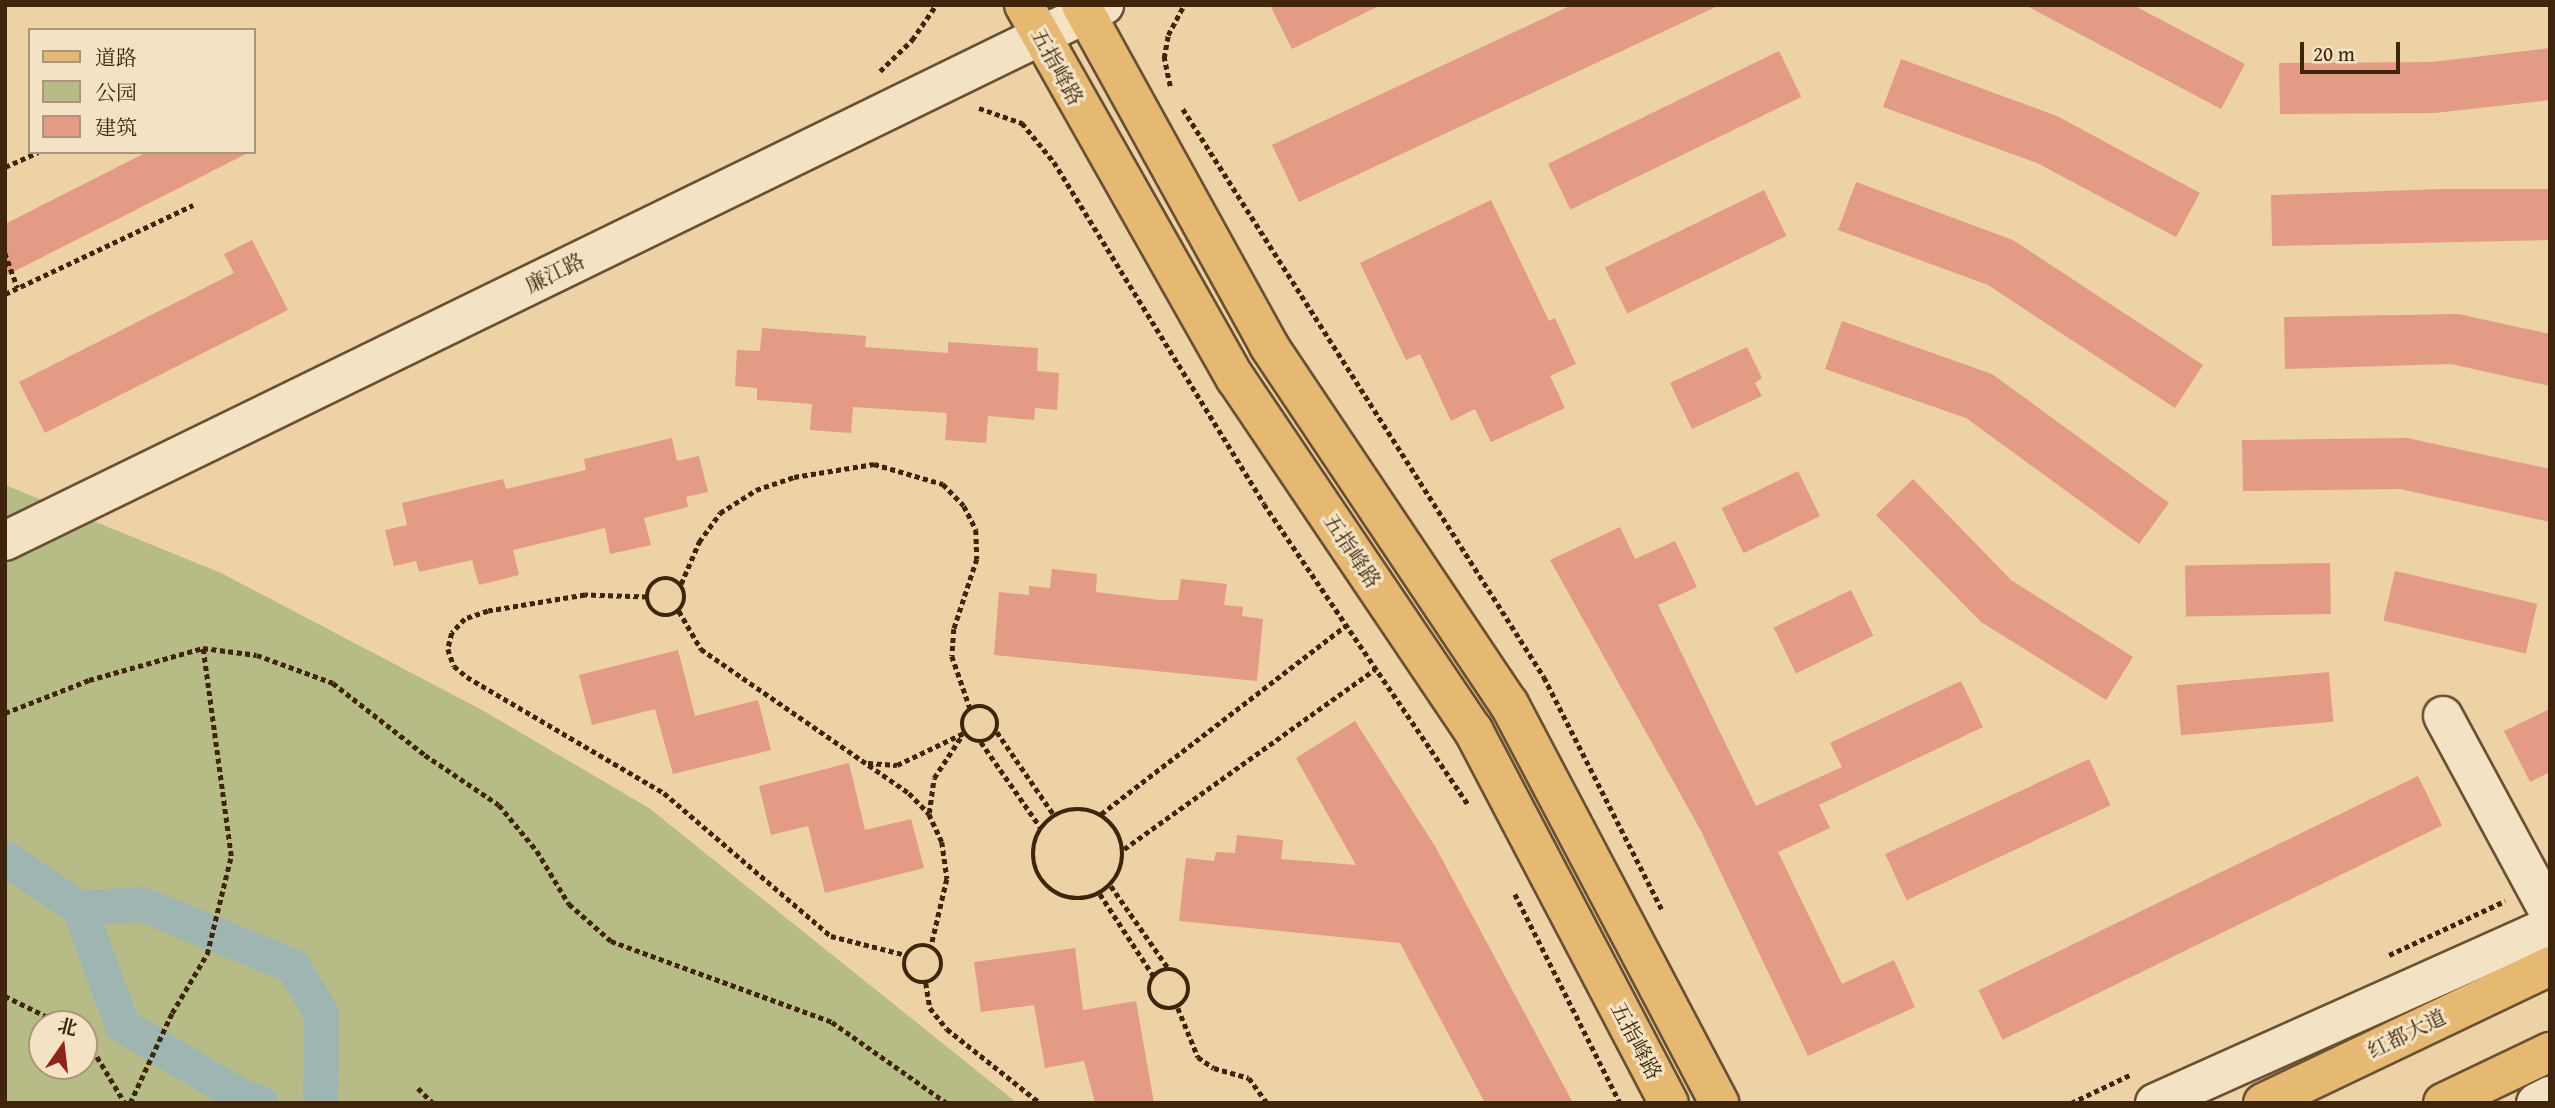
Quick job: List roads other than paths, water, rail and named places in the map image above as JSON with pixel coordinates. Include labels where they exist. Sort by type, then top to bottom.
[{"type":"main road","points":[[1090,8],[1269,346],[1509,704],[1719,1103]]},
{"type":"main road","name":"五指峰路","points":[[1031,21],[1236,379],[1473,730],[1669,1103]]},
{"type":"main road","name":"红都大道","points":[[2263,1103],[2550,965]]},
{"type":"main road","points":[[2444,1103],[2550,1052]]},
{"type":"street","name":"廉江路","points":[[5,541],[1031,21],[1090,8]]},
{"type":"street","points":[[2443,716],[2550,914]]},
{"type":"street","points":[[2155,1103],[2550,926]]},
{"type":"street","points":[[2536,1103],[2550,1096]]},
{"type":"waterway","points":[[5,858],[79,908],[142,904],[293,966],[321,1014],[320,1103]]},
{"type":"waterway","points":[[79,908],[122,1025],[239,1095],[261,1103]]}]
